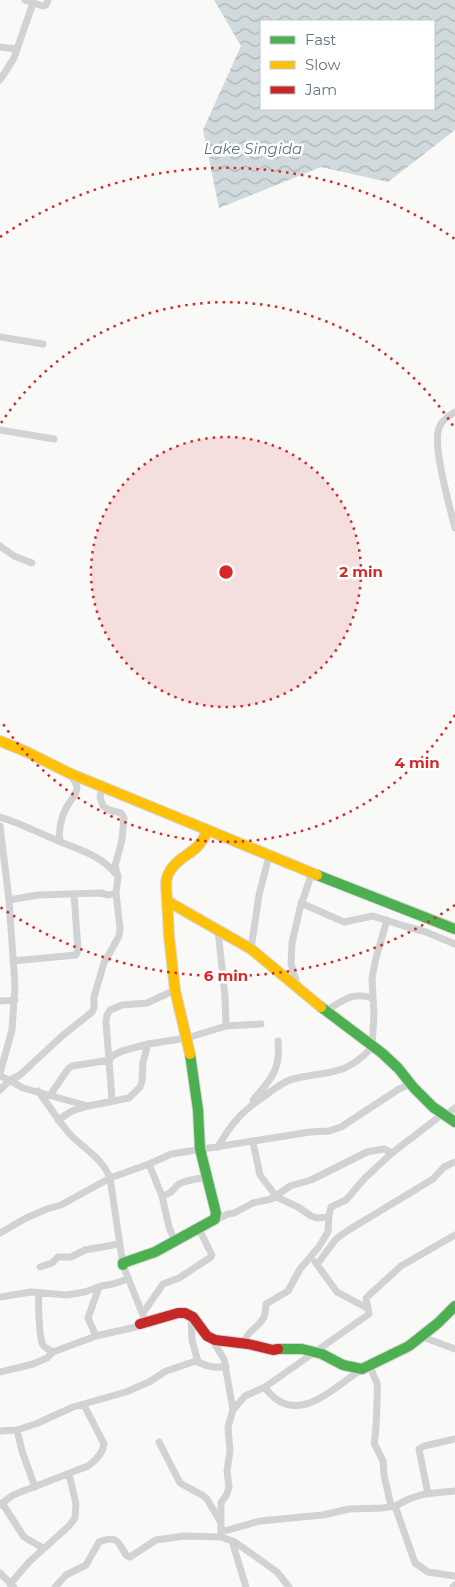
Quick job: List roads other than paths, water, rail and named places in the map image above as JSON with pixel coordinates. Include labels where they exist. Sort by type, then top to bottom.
[{"type":"street","points":[[25,0],[46,5],[48,0]]},
{"type":"street","points":[[0,80],[17,49],[33,3]]},
{"type":"street","points":[[0,47],[17,49]]},
{"type":"street","points":[[0,337],[43,344]]},
{"type":"street","points":[[455,412],[442,423],[437,437],[441,465],[455,528]]},
{"type":"street","points":[[0,430],[54,439]]},
{"type":"street","points":[[0,546],[14,556],[32,563]]},
{"type":"street","points":[[0,741],[269,856],[455,929]]},
{"type":"street","points":[[60,841],[59,834],[66,808],[77,789],[69,772]]},
{"type":"street","points":[[0,1090],[10,1080],[20,1075],[54,1042],[92,1012],[94,997],[104,963],[119,936],[116,893],[118,876],[116,866],[122,840],[124,818],[122,814],[102,806],[100,797],[102,785]]},
{"type":"street","points":[[0,817],[80,848],[101,860],[118,876]]},
{"type":"street","points":[[0,826],[9,900],[15,1000],[12,1030],[0,1074],[23,1088],[51,1094],[88,1106]]},
{"type":"street","points":[[208,830],[199,846],[179,860],[167,872],[167,901],[175,990],[187,1038],[198,1110],[200,1149],[216,1208],[212,1221]]},
{"type":"street","points":[[252,949],[259,895],[269,856]]},
{"type":"street","points":[[298,987],[291,960],[292,943],[301,903],[312,873]]},
{"type":"street","points":[[9,900],[38,895],[116,893]]},
{"type":"street","points":[[14,961],[76,954],[78,950],[74,894]]},
{"type":"street","points":[[167,901],[252,949],[326,1011],[382,1053],[433,1107],[455,1122]]},
{"type":"street","points":[[301,903],[344,922],[369,916],[426,932],[455,944]]},
{"type":"street","points":[[244,1110],[284,1082],[332,1073],[351,1066],[372,1047],[374,1024],[372,998],[373,968],[387,920]]},
{"type":"street","points":[[218,930],[226,996],[226,1026]]},
{"type":"street","points":[[112,1100],[107,1014],[110,1010],[122,1005],[147,1003],[175,990]]},
{"type":"street","points":[[326,1011],[353,996],[363,995],[372,998]]},
{"type":"street","points":[[0,1001],[15,1000]]},
{"type":"street","points":[[51,1094],[72,1066],[110,1058],[122,1051],[148,1044],[187,1038],[226,1026],[261,1024]]},
{"type":"street","points":[[218,1147],[225,1134],[267,1084],[280,1056],[278,1041]]},
{"type":"street","points":[[58,1120],[72,1111],[88,1106],[129,1098],[140,1087],[144,1077],[143,1062],[148,1044]]},
{"type":"street","points":[[399,1088],[402,1077],[401,1071]]},
{"type":"street","points":[[0,1233],[26,1218],[61,1205],[110,1178],[171,1154],[337,1129],[399,1088],[411,1084]]},
{"type":"street","points":[[38,1091],[68,1132],[101,1162],[110,1178],[119,1244],[124,1265],[143,1313],[144,1318],[140,1324]]},
{"type":"street","points":[[245,1344],[248,1333],[260,1323],[264,1316],[266,1304],[288,1291],[300,1270],[328,1232],[331,1207],[346,1200],[365,1178],[392,1153],[455,1108]]},
{"type":"street","points":[[253,1142],[260,1175],[275,1196],[314,1217],[329,1217]]},
{"type":"street","points":[[124,1265],[175,1242],[212,1221],[234,1213],[253,1203],[265,1201],[290,1186],[311,1180],[367,1152],[384,1149],[392,1153]]},
{"type":"street","points":[[318,1263],[336,1239],[347,1230],[433,1179],[444,1168],[455,1162]]},
{"type":"street","points":[[149,1164],[162,1196],[175,1242]]},
{"type":"street","points":[[162,1196],[173,1192],[182,1183],[207,1177]]},
{"type":"street","points":[[143,1313],[163,1284],[180,1278],[211,1257],[212,1254],[199,1228]]},
{"type":"street","points":[[221,1535],[221,1503],[229,1487],[227,1471],[230,1451],[228,1427],[233,1410],[245,1396],[266,1388],[368,1315],[366,1298],[401,1266],[455,1235]]},
{"type":"street","points":[[40,1267],[52,1263],[58,1257],[71,1257],[85,1250],[119,1244]]},
{"type":"street","points":[[308,1260],[318,1263],[337,1292],[367,1308]]},
{"type":"street","points":[[0,1296],[39,1293],[67,1295],[85,1292],[128,1279]]},
{"type":"street","points":[[96,1336],[88,1318],[99,1287]]},
{"type":"street","points":[[39,1293],[38,1307],[42,1342],[45,1348],[54,1352]]},
{"type":"street","points":[[266,1388],[271,1395],[284,1404],[302,1405],[330,1392],[362,1369],[409,1346],[438,1323],[455,1306]]},
{"type":"street","points":[[0,1372],[33,1364],[47,1358],[54,1352],[96,1336],[136,1327],[140,1324],[178,1313],[190,1315],[211,1338],[223,1356],[233,1410]]},
{"type":"street","points":[[190,1315],[192,1340],[198,1362]]},
{"type":"street","points":[[420,1336],[455,1349]]},
{"type":"street","points":[[211,1338],[220,1342],[245,1344],[273,1350],[295,1348],[314,1352],[343,1365],[362,1369]]},
{"type":"street","points":[[0,1432],[17,1430],[38,1423],[68,1409],[137,1388],[166,1371],[196,1361],[205,1366],[219,1368],[226,1366]]},
{"type":"street","points":[[372,1364],[371,1368],[377,1390],[376,1436],[374,1443],[383,1461],[384,1474],[393,1506],[415,1563],[428,1572],[455,1576]]},
{"type":"street","points":[[43,1548],[24,1536],[1,1504],[14,1495],[91,1464],[104,1448],[102,1440],[84,1405]]},
{"type":"street","points":[[17,1430],[22,1451],[35,1487]]},
{"type":"street","points":[[428,1494],[419,1449],[424,1446],[455,1439]]},
{"type":"street","points":[[159,1442],[180,1482],[207,1499],[221,1521]]},
{"type":"street","points":[[0,1573],[12,1586],[43,1548],[69,1526],[75,1518],[76,1504],[68,1474]]},
{"type":"street","points":[[55,1587],[66,1575],[86,1565],[97,1544],[106,1539],[111,1538],[119,1542],[124,1553],[130,1557],[156,1540],[184,1536],[221,1535],[266,1520],[323,1515],[349,1509],[375,1509],[393,1506],[428,1494],[455,1491]]},
{"type":"street","points":[[221,1535],[278,1572],[289,1587]]},
{"type":"street","points":[[232,1541],[246,1587]]},
{"type":"water","name":"Lake Singida","points":[[214,0],[455,0],[455,130],[388,182],[321,167],[219,208],[203,130],[241,46]]}]
